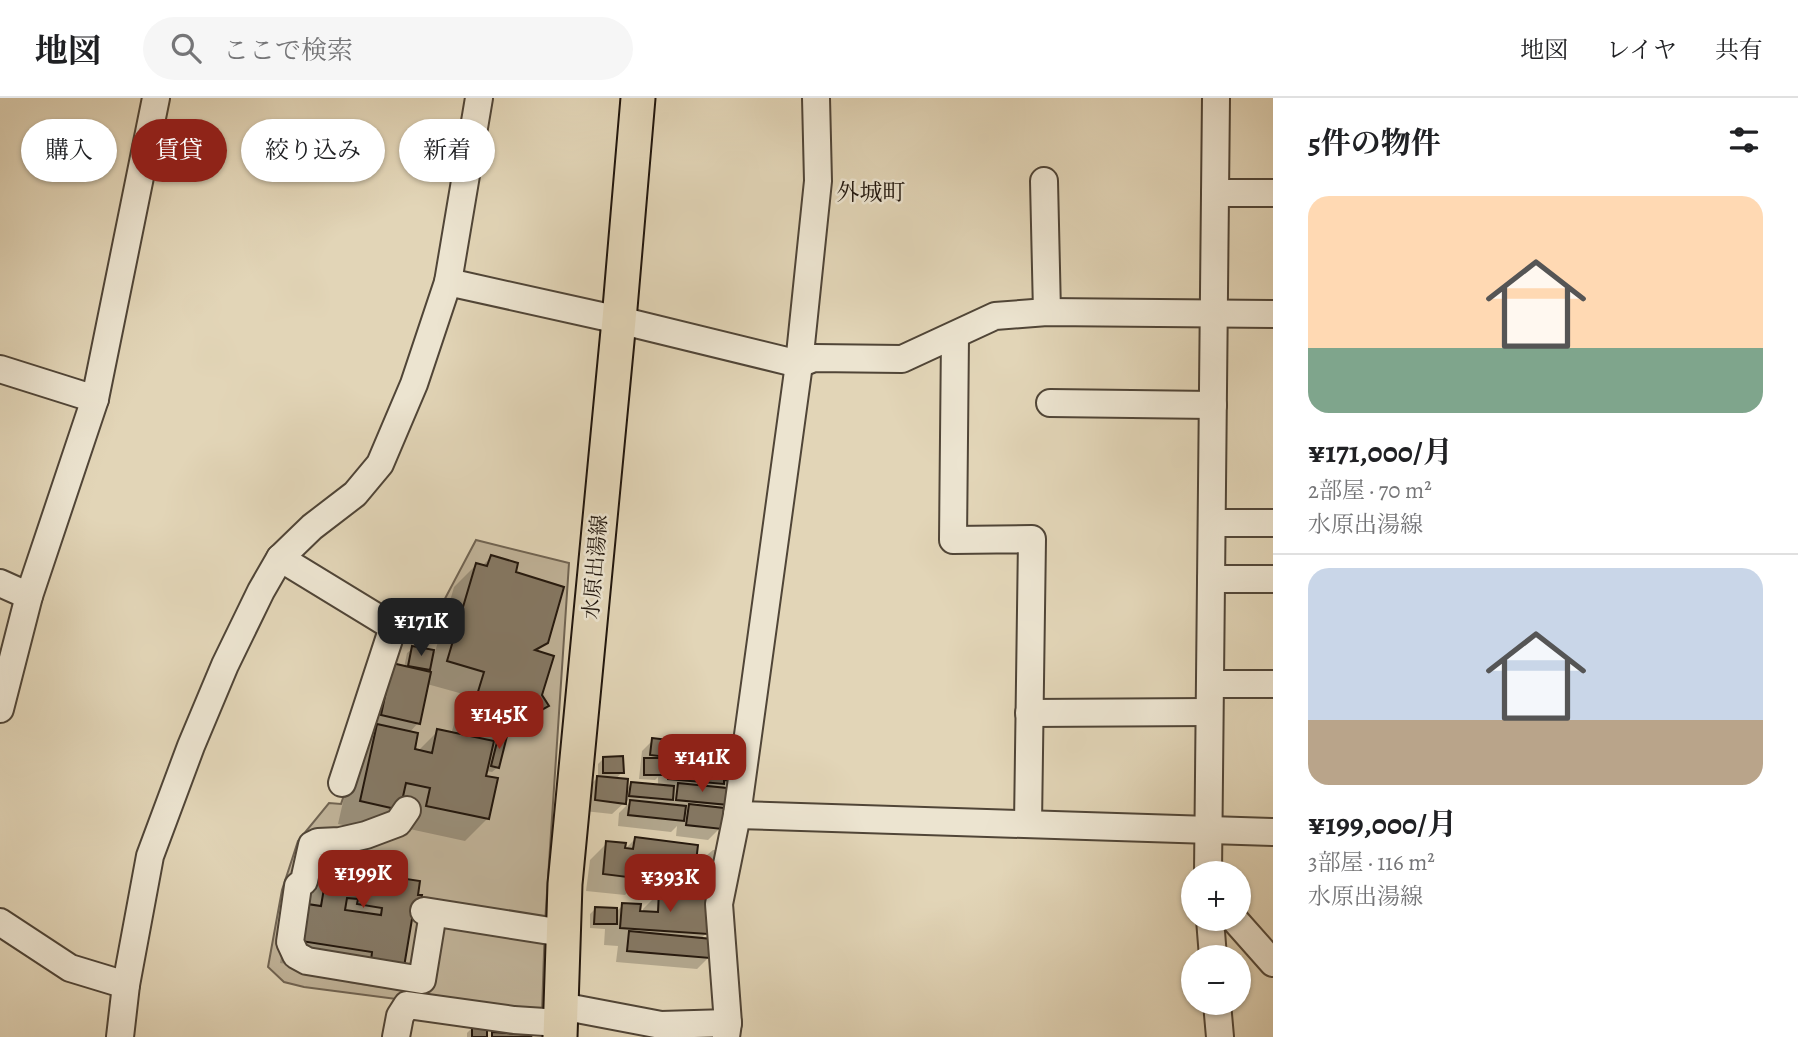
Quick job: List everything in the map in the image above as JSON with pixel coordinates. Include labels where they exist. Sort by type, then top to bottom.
[{"type":"main road","name":"水原出湯線","points":[[560,1022],[565,884],[638,98]]},
{"type":"street","points":[[0,709],[29,596],[94,399],[156,98]]},
{"type":"street","points":[[120,1037],[150,856],[225,665],[280,558],[312,527],[355,494],[380,464],[414,384],[448,282],[479,98]]},
{"type":"street","points":[[396,1037],[400,1016],[407,1005],[513,1020],[727,1030],[719,904],[737,814],[799,364],[818,181],[816,98]]},
{"type":"street","points":[[1208,861],[1216,98]]},
{"type":"street","points":[[1044,181],[1047,312]]},
{"type":"street","points":[[1215,193],[1273,193]]},
{"type":"street","points":[[448,282],[799,364],[814,358],[902,359],[996,316],[1047,312],[1273,314]]},
{"type":"street","points":[[955,336],[953,540],[1032,539],[1028,824]]},
{"type":"street","points":[[0,369],[94,399]]},
{"type":"street","points":[[1050,403],[1213,405]]},
{"type":"street","points":[[1212,523],[1273,523]]},
{"type":"street","points":[[280,558],[393,627],[342,783]]},
{"type":"street","points":[[1211,579],[1273,579]]},
{"type":"street","points":[[0,583],[29,596]]},
{"type":"street","points":[[1210,684],[1273,684]]},
{"type":"street","points":[[1028,713],[1209,712]]},
{"type":"street","points":[[407,810],[398,823],[366,835],[312,845],[304,881],[298,886],[290,942],[296,955],[307,961],[422,980],[429,912],[563,933]]},
{"type":"street","points":[[737,814],[1273,832]]},
{"type":"street","points":[[0,922],[70,968],[127,985]]},
{"type":"street","points":[[1245,931],[1273,963]]},
{"type":"street","points":[[1218,1015],[1220,1037]]},
{"type":"shaded area","points":[[476,540],[569,563],[545,923],[542,1013],[519,1015],[304,987],[284,982],[268,967],[282,890],[298,841],[329,803],[341,804],[401,623],[430,627]]},
{"type":"building","points":[[491,555],[518,563],[516,572],[564,587],[548,643],[535,650],[554,656],[542,695],[549,706],[520,722],[473,708],[484,672],[447,661],[476,563],[487,566]]},
{"type":"building","points":[[412,646],[434,650],[430,670],[408,666]]},
{"type":"building","points":[[392,663],[431,672],[420,724],[381,715]]},
{"type":"building","points":[[377,724],[418,733],[415,749],[432,753],[437,729],[494,741],[486,776],[498,778],[489,819],[426,806],[430,788],[406,783],[400,810],[360,801]]},
{"type":"building","points":[[499,734],[507,736],[499,768],[491,766]]},
{"type":"building","points":[[652,738],[710,745],[708,762],[650,755]]},
{"type":"building","points":[[623,756],[624,773],[603,773],[603,757]]},
{"type":"building","points":[[644,758],[663,758],[663,775],[644,775]]},
{"type":"building","points":[[669,762],[734,768],[733,781],[724,780],[724,784],[668,779]]},
{"type":"building","points":[[597,776],[628,779],[626,804],[595,800]]},
{"type":"building","points":[[631,782],[674,786],[673,800],[629,796]]},
{"type":"building","points":[[678,783],[727,788],[726,800],[729,805],[676,800]]},
{"type":"building","points":[[630,800],[686,806],[684,821],[628,815]]},
{"type":"building","points":[[689,804],[724,808],[722,829],[686,825]]},
{"type":"building","points":[[635,837],[698,845],[696,862],[687,861],[686,868],[646,863],[643,879],[603,874],[606,841],[626,843],[625,848],[633,849]]},
{"type":"building","points":[[322,851],[363,858],[362,868],[374,870],[373,874],[420,881],[418,895],[422,895],[419,914],[413,913],[404,967],[371,961],[372,952],[301,941],[307,904],[321,906],[327,871],[318,869]],"holes":[[[347,898],[358,899],[357,904],[382,908],[381,915],[345,910]]]},
{"type":"building","points":[[659,890],[708,894],[708,934],[620,928],[622,903],[641,904],[640,911],[658,912]]},
{"type":"building","points":[[595,907],[617,908],[617,924],[594,924]]},
{"type":"building","points":[[629,931],[712,939],[710,958],[627,951]]},
{"type":"building","points":[[472,1026],[487,1026],[487,1037],[472,1037]]},
{"type":"building","points":[[492,1032],[532,1035],[492,1037]]},
{"type":"district","name":"外城町","points":[[871,192]]}]
